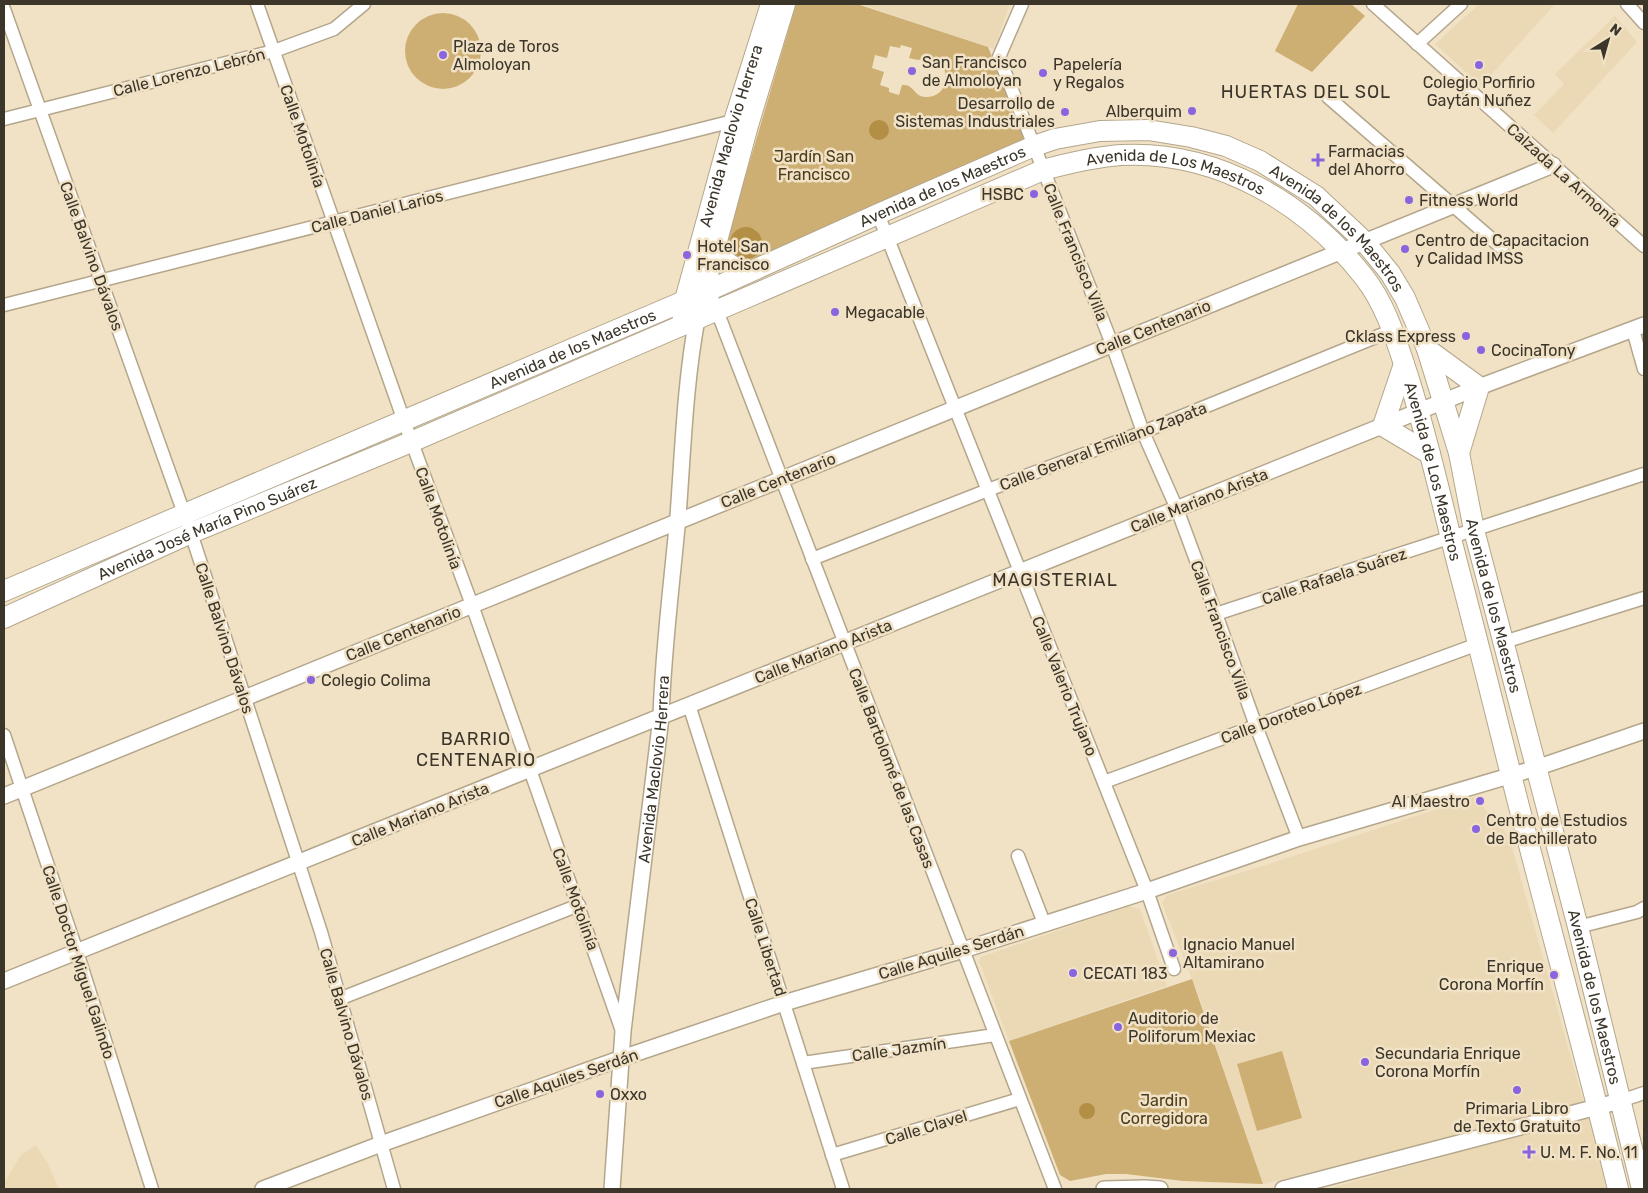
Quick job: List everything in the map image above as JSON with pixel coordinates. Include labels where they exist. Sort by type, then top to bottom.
[{"type":"main road","name":"Avenida Maclovio Herrera","points":[[689,322],[706,291],[741,121],[770,4]]},
{"type":"main road","name":"Avenida Maclovio Herrera","points":[[689,322],[684,300],[741,121],[786,4]]},
{"type":"main road","name":"Avenida de los Maestros","points":[[404,421],[706,291],[1034,146],[1055,139],[1100,131],[1148,130],[1191,137],[1226,146],[1260,161],[1316,196],[1364,241],[1390,273],[1400,290],[1427,349],[1459,454],[1474,530],[1578,927],[1620,1101],[1640,1165],[1642,1189]]},
{"type":"main road","name":"Avenida de Los Maestros","points":[[888,237],[1043,170],[1078,161],[1121,155],[1159,156],[1208,166],[1246,180],[1280,199],[1314,224],[1342,251],[1366,280],[1393,330],[1419,412],[1616,1181]]},
{"type":"main road","name":"Avenida de los Maestros","points":[[411,442],[888,237]]},
{"type":"main road","points":[[1427,349],[1479,387],[1459,454]]},
{"type":"main road","points":[[1404,364],[1383,426],[1430,454]]},
{"type":"main road","name":"Avenida José María Pino Suárez","points":[[4,591],[183,513],[404,421]]},
{"type":"main road","name":"Avenida José María Pino Suárez","points":[[4,618],[191,533],[411,442]]},
{"type":"street","name":"Calle Motolinía","points":[[257,4],[411,442],[472,606],[623,1031]]},
{"type":"street","name":"Calle Lorenzo Lebrón","points":[[4,119],[274,51],[334,29],[364,4]]},
{"type":"street","name":"Calle Francisco Villa","points":[[1022,4],[999,57],[1112,344],[1143,432],[1177,509],[1299,838]]},
{"type":"street","name":"Calzada La Armonía","points":[[1372,4],[1644,246]]},
{"type":"street","points":[[1417,44],[1461,4]]},
{"type":"street","points":[[1627,4],[1644,22]]},
{"type":"street","name":"Calle Balvino Dávalos","points":[[4,9],[191,533],[299,862],[394,1189]]},
{"type":"street","points":[[1328,97],[1502,248]]},
{"type":"street","name":"Calle Daniel Larios","points":[[4,305],[741,121]]},
{"type":"street","name":"Calle Centenario","points":[[4,796],[1553,165]]},
{"type":"street","name":"Calle Valerio Trujano","points":[[878,214],[1147,891],[1174,969]]},
{"type":"street","points":[[718,238],[726,257],[735,264],[757,268]]},
{"type":"street","name":"Calle Bartolomé de las Casas","points":[[706,291],[716,311],[1055,1189]]},
{"type":"street","name":"Avenida Maclovio Herrera","points":[[612,1189],[623,1031],[661,717],[662,676],[692,348],[689,322]]},
{"type":"street","points":[[1639,328],[1644,369]]},
{"type":"street","name":"Calle Mariano Arista","points":[[4,982],[1479,387],[1639,328]]},
{"type":"street","name":"Calle General Emiliano Zapata","points":[[812,559],[1143,432],[1393,330]]},
{"type":"street","points":[[1474,530],[1644,474]]},
{"type":"street","name":"Calle Rafaela Suárez","points":[[1216,614],[1474,530]]},
{"type":"street","points":[[1504,642],[1644,598]]},
{"type":"street","name":"Calle Doroteo López","points":[[1104,782],[1478,644]]},
{"type":"street","name":"Calle Libertad","points":[[689,706],[843,1189]]},
{"type":"street","name":"Calle Aquiles Serdán","points":[[263,1189],[381,1144],[622,1058],[784,1003],[962,950],[1147,891],[1299,838],[1511,776],[1644,731]]},
{"type":"street","name":"Calle Doctor Miguel Galindo","points":[[4,735],[77,952],[152,1189]]},
{"type":"street","points":[[1018,856],[1044,924]]},
{"type":"street","points":[[339,999],[579,905]]},
{"type":"street","points":[[1578,927],[1642,911]]},
{"type":"street","name":"Calle Jazmín","points":[[802,1063],[996,1035]]},
{"type":"street","points":[[1282,1189],[1598,1107],[1644,1093]]},
{"type":"street","name":"Calle Clavel","points":[[832,1156],[1020,1099]]},
{"type":"street","points":[[1616,1181],[1640,1165]]},
{"type":"street","points":[[1104,1189],[1160,1189]]},
{"type":"shaded area","points":[[860,4],[1010,4],[994,49]]},
{"type":"shaded area","name":"Colegio Porfirio Gaytán Nuñez","points":[[1479,4],[1555,4],[1481,86],[1435,44]]},
{"type":"shaded area","points":[[1615,16],[1637,42],[1553,133],[1534,115],[1564,84],[1555,74]]},
{"type":"shaded area","points":[[879,120],[886,123],[889,130],[886,137],[879,140],[872,137],[869,130],[872,123]]},
{"type":"shaded area","points":[[746,227],[752,228],[757,232],[761,237],[761,249],[757,254],[752,258],[746,259],[740,258],[735,254],[731,249],[730,243],[731,237],[735,232],[740,228]]},
{"type":"shaded area","points":[[1474,797],[1509,836],[1584,1104],[1263,1184],[1201,1002],[1162,903],[1167,895]]},
{"type":"shaded area","name":"CECATI 183","points":[[1129,906],[1140,909],[1167,986],[1009,1041],[979,961],[981,957]]},
{"type":"shaded area","points":[[1087,1103],[1095,1111],[1087,1119],[1079,1111]]},
{"type":"shaded area","name":"U. M. F. No. 11","points":[[1590,1115],[1609,1189],[1327,1189]]},
{"type":"shaded area","points":[[36,1145],[48,1164],[59,1189],[6,1189],[4,1183],[21,1155]]},
{"type":"green space","name":"Jardín San Francisco","points":[[796,4],[857,4],[988,47],[1025,139],[1024,142],[748,264],[738,261],[725,246]],"holes":[[[901,45],[912,48],[909,58],[934,60],[942,65],[946,77],[943,89],[939,93],[923,97],[908,86],[902,85],[899,95],[889,92],[889,88],[880,85],[884,72],[872,68],[875,55],[887,58],[890,46],[900,48]],[[746,227],[756,230],[762,245],[758,254],[730,243],[735,232]]]},
{"type":"green space","points":[[1298,4],[1351,4],[1365,16],[1312,72],[1275,51]]},
{"type":"green space","name":"Plaza de Toros Almoloyan","points":[[443,13],[458,16],[470,24],[478,36],[481,51],[478,66],[470,78],[458,86],[443,89],[428,86],[416,78],[408,66],[405,51],[408,36],[416,24],[428,16]]},
{"type":"green space","name":"Jardin Corregidora","points":[[1192,979],[1263,1184],[1183,1181],[1126,1174],[1106,1174],[1070,1181],[1060,1175],[1009,1041]]},
{"type":"green space","points":[[1282,1051],[1302,1118],[1257,1131],[1237,1064]]},
{"type":"place","name":"Plaza de Toros Almoloyan","points":[[443,55]]},
{"type":"place","name":"Colegio Porfirio Gaytán Nuñez","points":[[1479,65]]},
{"type":"place","name":"San Francisco de Almoloyan","points":[[912,71]]},
{"type":"place","name":"Papelería y Regalos","points":[[1043,73]]},
{"type":"place","name":"Alberquim","points":[[1192,111]]},
{"type":"place","name":"Desarrollo de Sistemas Industriales","points":[[1065,112]]},
{"type":"place","name":"Farmacias del Ahorro","points":[[1318,160]]},
{"type":"place","name":"HSBC","points":[[1034,194]]},
{"type":"place","name":"Fitness World","points":[[1409,200]]},
{"type":"place","name":"Centro de Capacitacion y Calidad IMSS","points":[[1405,249]]},
{"type":"place","name":"Hotel San Francisco","points":[[687,255]]},
{"type":"place","name":"Megacable","points":[[835,312]]},
{"type":"place","name":"Cklass Express","points":[[1466,336]]},
{"type":"place","name":"CocinaTony","points":[[1481,350]]},
{"type":"place","name":"Colegio Colima","points":[[311,680]]},
{"type":"place","name":"Al Maestro","points":[[1480,801]]},
{"type":"place","name":"Centro de Estudios de Bachillerato","points":[[1476,829]]},
{"type":"place","name":"Ignacio Manuel Altamirano","points":[[1173,953]]},
{"type":"place","name":"CECATI 183","points":[[1073,973]]},
{"type":"place","name":"Enrique Corona Morfín","points":[[1554,975]]},
{"type":"place","name":"Auditorio de Poliforum Mexiac","points":[[1118,1027]]},
{"type":"place","name":"Secundaria Enrique Corona Morfín","points":[[1365,1062]]},
{"type":"place","name":"Primaria Libro de Texto Gratuito","points":[[1517,1090]]},
{"type":"place","name":"Oxxo","points":[[600,1094]]},
{"type":"place","name":"U. M. F. No. 11","points":[[1529,1152]]},
{"type":"district","name":"HUERTAS DEL SOL","points":[[1306,92]]},
{"type":"district","name":"MAGISTERIAL","points":[[1055,580]]},
{"type":"district","name":"BARRIO CENTENARIO","points":[[476,750]]}]
